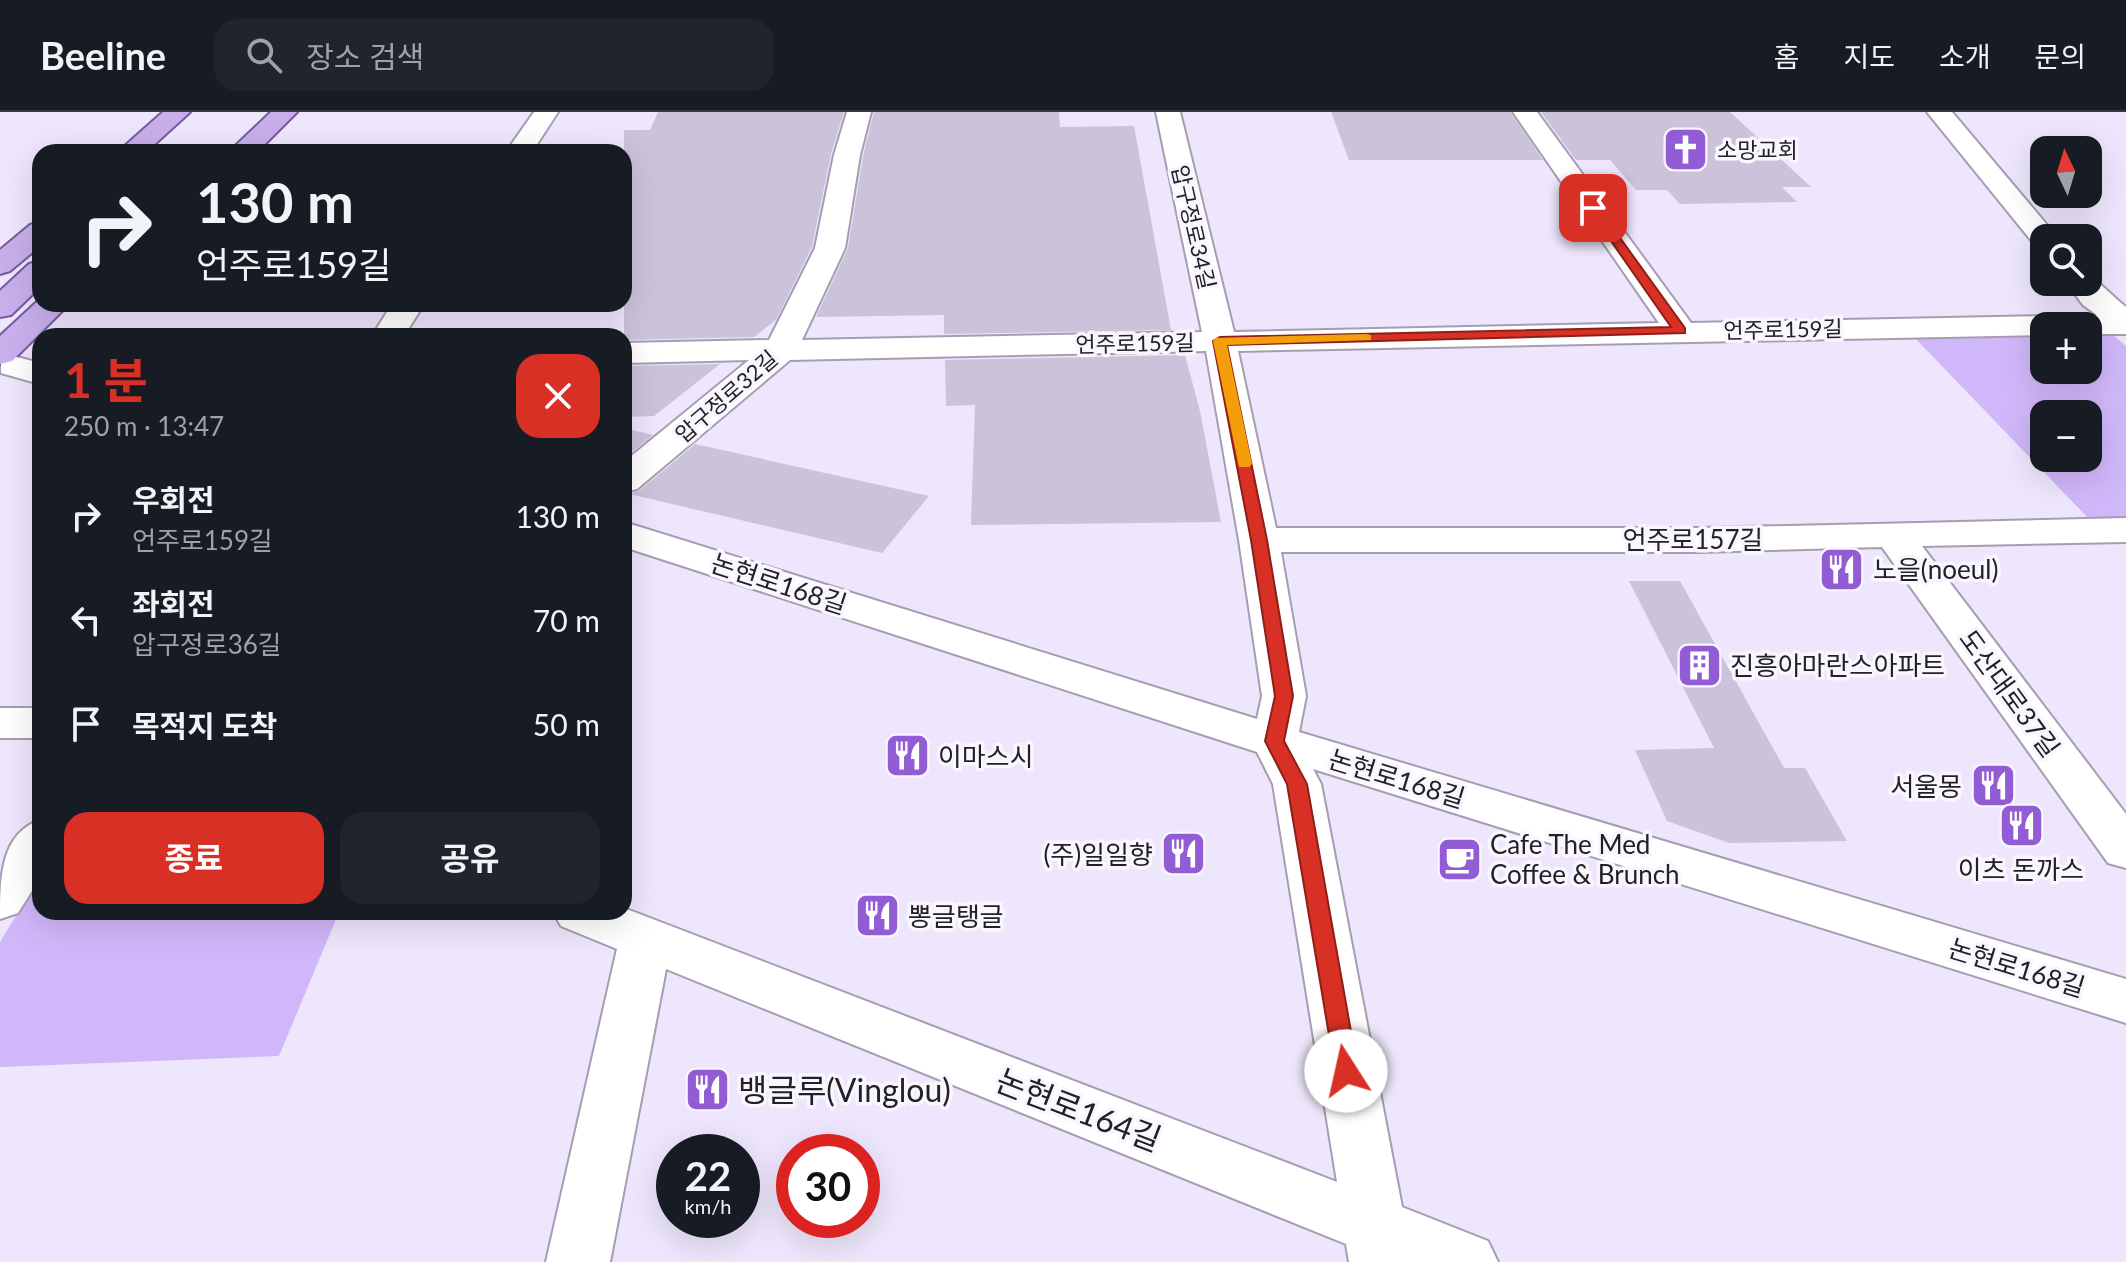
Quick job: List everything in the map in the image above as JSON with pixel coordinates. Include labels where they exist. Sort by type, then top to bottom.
[{"type":"main road","points":[[217,144],[251,112]]},
{"type":"main road","points":[[251,144],[285,112]]},
{"type":"main road","points":[[144,144],[189,117]]},
{"type":"main road","points":[[171,144],[189,117]]},
{"type":"main road","points":[[0,265],[32,238]]},
{"type":"main road","points":[[0,308],[32,278]]},
{"type":"main road","points":[[54,328],[70,312]]},
{"type":"main road","points":[[13,368],[32,338]]},
{"type":"main road","points":[[13,368],[32,349]]},
{"type":"street","points":[[524,144],[546,112]]},
{"type":"street","name":"압구정로32길","points":[[632,474],[780,351],[830,248],[847,155],[859,112]]},
{"type":"street","name":"압구정로34길","points":[[1168,112],[1220,341],[1259,540],[1284,696],[1275,741]]},
{"type":"street","points":[[1525,112],[1680,330]]},
{"type":"street","points":[[1939,112],[2032,224]]},
{"type":"street","points":[[2092,296],[2126,323]]},
{"type":"street","name":"언주로159길","points":[[632,353],[2126,323]]},
{"type":"street","name":"언주로157길","points":[[1259,540],[1894,536],[2126,530]]},
{"type":"street","name":"도산대로37길","points":[[1894,536],[2126,850]]},
{"type":"street","name":"논현로168길","points":[[632,537],[1275,741],[2126,1001]]},
{"type":"street","points":[[0,723],[32,723]]},
{"type":"street","points":[[1275,741],[1297,784],[1378,1243]]},
{"type":"street","points":[[0,899],[32,850]]},
{"type":"street","name":"논현로164길","points":[[599,920],[1378,1243],[1466,1262]]},
{"type":"street","points":[[578,1262],[646,939]]},
{"type":"shaded area","points":[[2102,335],[2113,335],[2126,346],[2126,518],[2089,519],[2044,472],[2102,472],[2102,400],[2030,400],[2030,458],[1914,337],[2030,336],[2030,384],[2102,384]]},
{"type":"shaded area","points":[[32,890],[32,920],[336,920],[279,1056],[0,1067],[0,942]]},
{"type":"building","points":[[658,112],[844,112],[831,154],[812,247],[776,320],[754,337],[632,340],[632,328],[624,328],[624,312],[632,312],[632,144],[624,144],[624,130],[650,130]]},
{"type":"building","points":[[874,112],[1059,112],[1060,127],[1134,126],[1171,330],[944,334],[944,315],[816,317],[848,248],[863,156]]},
{"type":"building","points":[[1331,112],[1510,112],[1543,160],[1349,160]]},
{"type":"building","name":"소망교회","points":[[1541,112],[1730,112],[1811,187],[1782,187],[1797,202],[1680,204],[1667,190],[1636,190],[1610,160],[1576,160]]},
{"type":"building","points":[[1185,355],[1200,411],[1221,522],[971,525],[975,405],[946,406],[945,360]]},
{"type":"building","points":[[720,364],[654,416],[632,417],[632,366]]},
{"type":"building","points":[[632,430],[653,435],[632,452]]},
{"type":"building","points":[[695,444],[929,496],[882,553],[632,495]]},
{"type":"building","name":"진흥아마란스아파트","points":[[1629,581],[1680,581],[1784,768],[1805,768],[1847,841],[1729,843],[1667,821],[1635,750],[1714,748]]},
{"type":"slow traffic","points":[[1244,464],[1220,341],[1366,338]]},
{"type":"place","name":"소망교회","points":[[1686,149]]},
{"type":"place","name":"노을(noeul)","points":[[1842,569]]},
{"type":"place","name":"진흥아마란스아파트","points":[[1699,665]]},
{"type":"place","name":"이마스시","points":[[907,756]]},
{"type":"place","name":"서울몽","points":[[1993,786]]},
{"type":"place","name":"이츠 돈까스","points":[[2021,826]]},
{"type":"place","name":"(주)일일향","points":[[1184,854]]},
{"type":"place","name":"Cafe The Med Coffee & Brunch","points":[[1459,859]]},
{"type":"place","name":"뽕글탱글","points":[[877,916]]},
{"type":"place","name":"뱅글루(Vinglou)","points":[[707,1089]]},
{"type":"route","points":[[1346,1071],[1297,784],[1275,741],[1284,696],[1259,540],[1220,341],[1680,330],[1593,208]]}]
